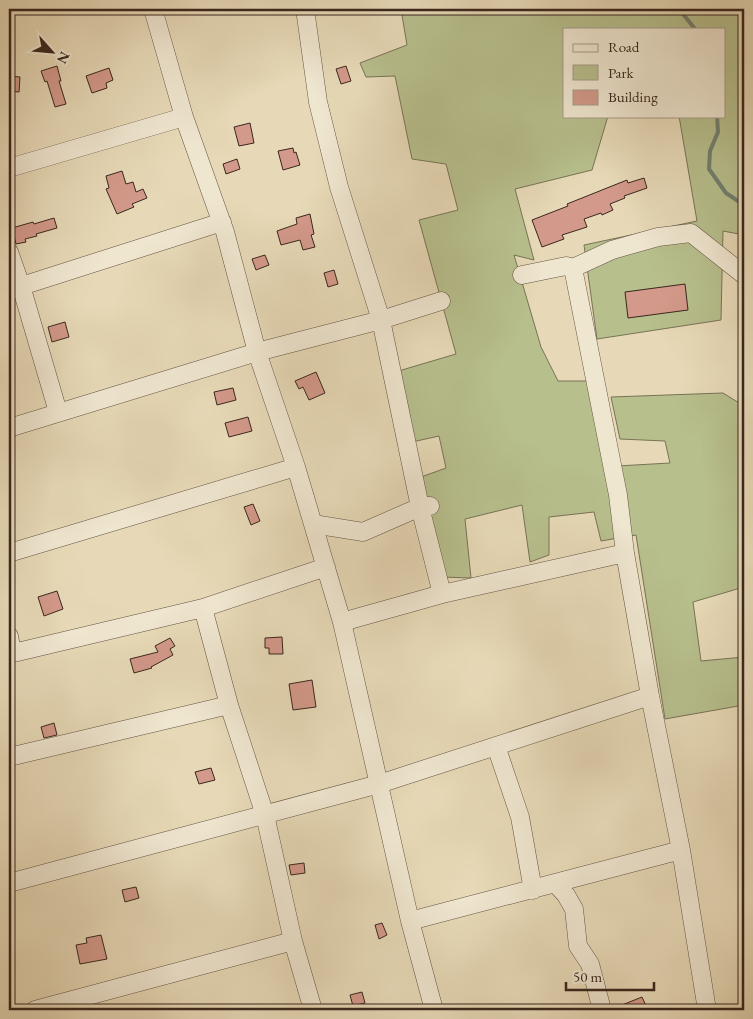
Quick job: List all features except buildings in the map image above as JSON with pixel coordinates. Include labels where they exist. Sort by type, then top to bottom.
[{"type":"street","points":[[153,9],[184,117],[222,222],[257,352],[296,466],[342,622],[410,921],[434,1010]]},
{"type":"street","points":[[305,9],[318,102],[339,187],[381,320],[425,506],[442,594]]},
{"type":"street","points":[[9,168],[184,117]]},
{"type":"street","points":[[15,288],[222,222]]},
{"type":"street","points":[[522,275],[566,266],[573,268],[612,250],[658,237],[691,233],[744,275]]},
{"type":"street","points":[[9,252],[15,288],[58,412]]},
{"type":"street","points":[[573,268],[618,495],[650,696],[681,850],[707,1010]]},
{"type":"street","points":[[9,428],[257,352],[381,320],[442,300]]},
{"type":"street","points":[[9,553],[296,466]]},
{"type":"street","points":[[313,524],[363,532],[425,506]]},
{"type":"street","points":[[342,622],[442,594],[626,553]]},
{"type":"street","points":[[10,648],[203,608],[326,567]]},
{"type":"street","points":[[203,608],[229,705],[264,815],[293,941],[313,1010]]},
{"type":"street","points":[[9,884],[379,784],[650,696]]},
{"type":"street","points":[[9,757],[229,705]]},
{"type":"street","points":[[496,746],[520,818],[533,890]]},
{"type":"street","points":[[410,921],[681,850]]},
{"type":"street","points":[[556,884],[566,895],[574,909],[578,946],[590,964],[602,1010]]},
{"type":"street","points":[[36,1010],[293,941]]},
{"type":"green space","points":[[401,9],[744,9],[744,235],[723,231],[721,320],[597,339],[584,245],[697,221],[679,118],[726,118],[726,28],[563,28],[563,118],[607,118],[592,170],[515,189],[534,260],[514,255],[541,347],[558,381],[596,381],[617,466],[670,463],[665,441],[620,439],[611,397],[723,393],[744,406],[744,587],[693,602],[701,661],[744,657],[744,705],[665,719],[636,535],[601,541],[594,512],[549,517],[549,555],[530,562],[522,505],[465,519],[471,578],[441,577],[421,477],[446,468],[439,436],[403,444],[385,375],[456,354],[419,220],[458,210],[446,164],[412,159],[395,76],[366,77],[360,63],[407,45]]},
{"type":"waterway","points":[[679,9],[694,28]]},
{"type":"waterway","points":[[717,118],[718,132],[710,151],[709,169],[726,193],[744,205]]}]
